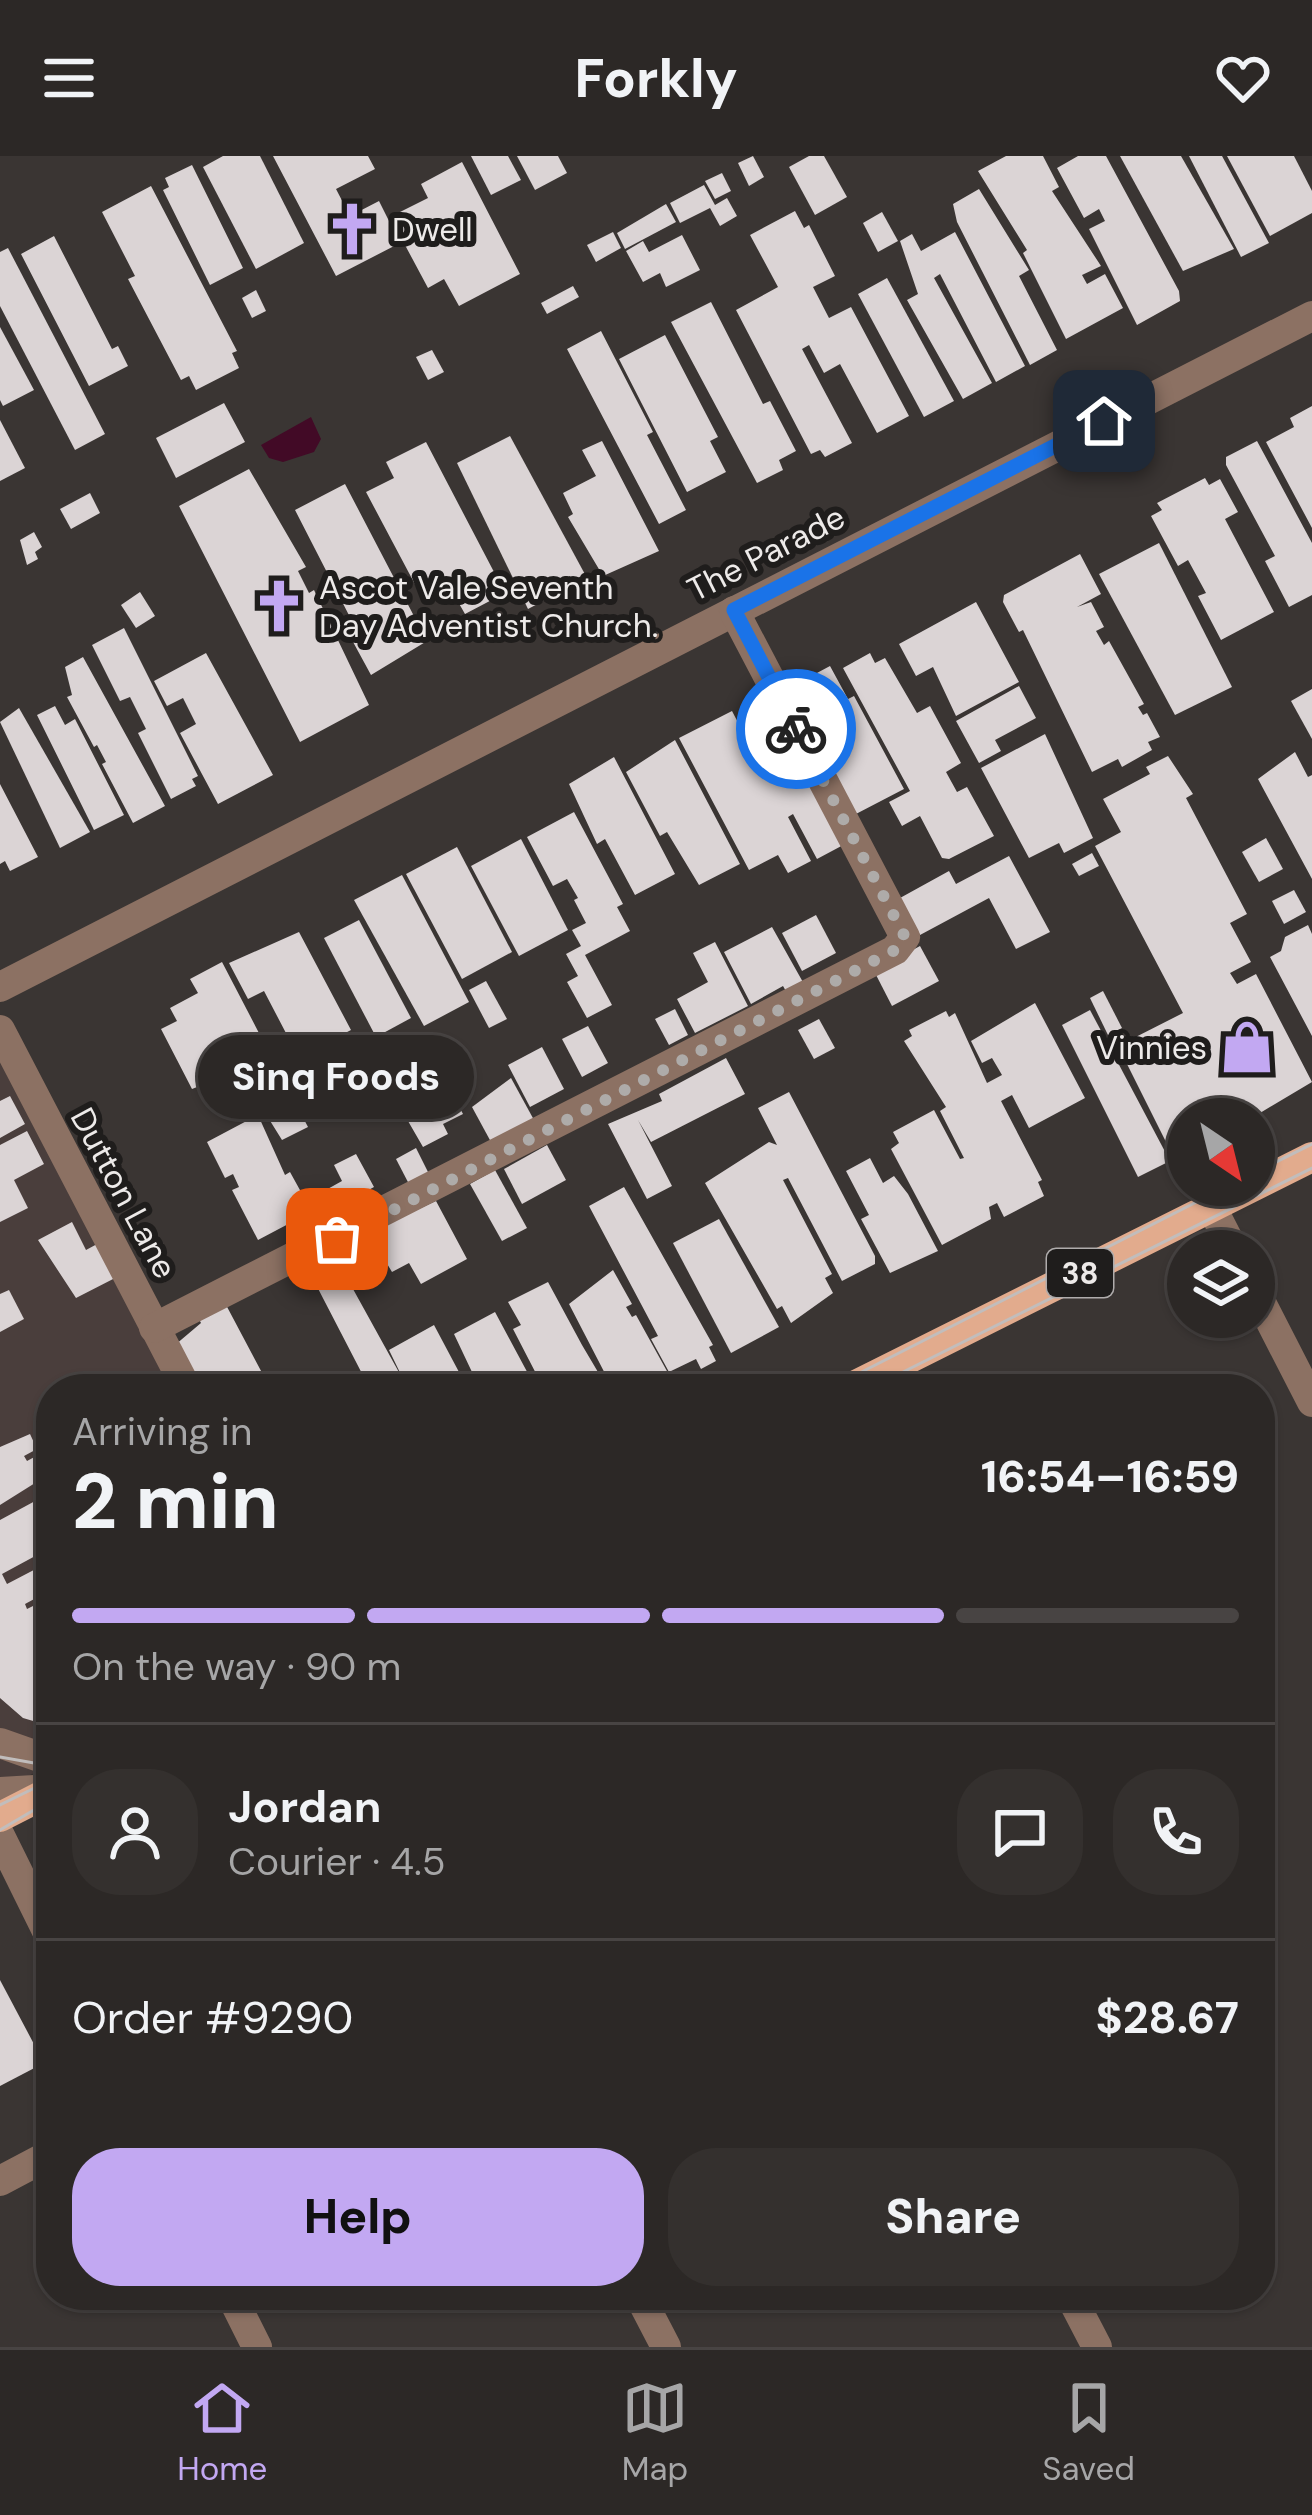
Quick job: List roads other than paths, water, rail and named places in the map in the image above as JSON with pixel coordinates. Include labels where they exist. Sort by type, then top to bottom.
[{"type":"main road","name":"38","points":[[878,1374],[1312,1156]]},
{"type":"main road","points":[[0,1817],[36,1798]]},
{"type":"street","name":"The Parade","points":[[0,987],[1311,316]]},
{"type":"street","points":[[154,1328],[895,950],[905,937],[734,610]]},
{"type":"street","name":"Dutton Lane","points":[[0,1030],[179,1374]]},
{"type":"street","points":[[1212,1208],[1223,1230]]},
{"type":"street","points":[[1275,1330],[1312,1402]]},
{"type":"street","points":[[0,1743],[36,1756]]},
{"type":"street","points":[[0,1792],[36,1791]]},
{"type":"street","points":[[0,1836],[36,1909]]},
{"type":"street","points":[[0,2181],[36,2162]]},
{"type":"street","points":[[238,2310],[257,2347]]},
{"type":"street","points":[[647,2310],[666,2347]]},
{"type":"street","points":[[1078,2310],[1096,2347]]},
{"type":"tram line","points":[[1275,1162],[1312,1144]]},
{"type":"tram line","points":[[899,1374],[1312,1168]]},
{"type":"tram line","points":[[858,1374],[1189,1206]]},
{"type":"tram line","points":[[0,1757],[36,1763]]},
{"type":"tram line","points":[[0,1805],[36,1787]]},
{"type":"tram line","points":[[0,1830],[36,1809]]},
{"type":"place","name":"Dwell","points":[[352,229]]},
{"type":"place","name":"Ascot Vale Seventh Day Adventist Church.","points":[[279,606]]},
{"type":"place","name":"Vinnies","points":[[1247,1047]]},
{"type":"place","name":"Sinq Foods","points":[[337,1239]]}]
